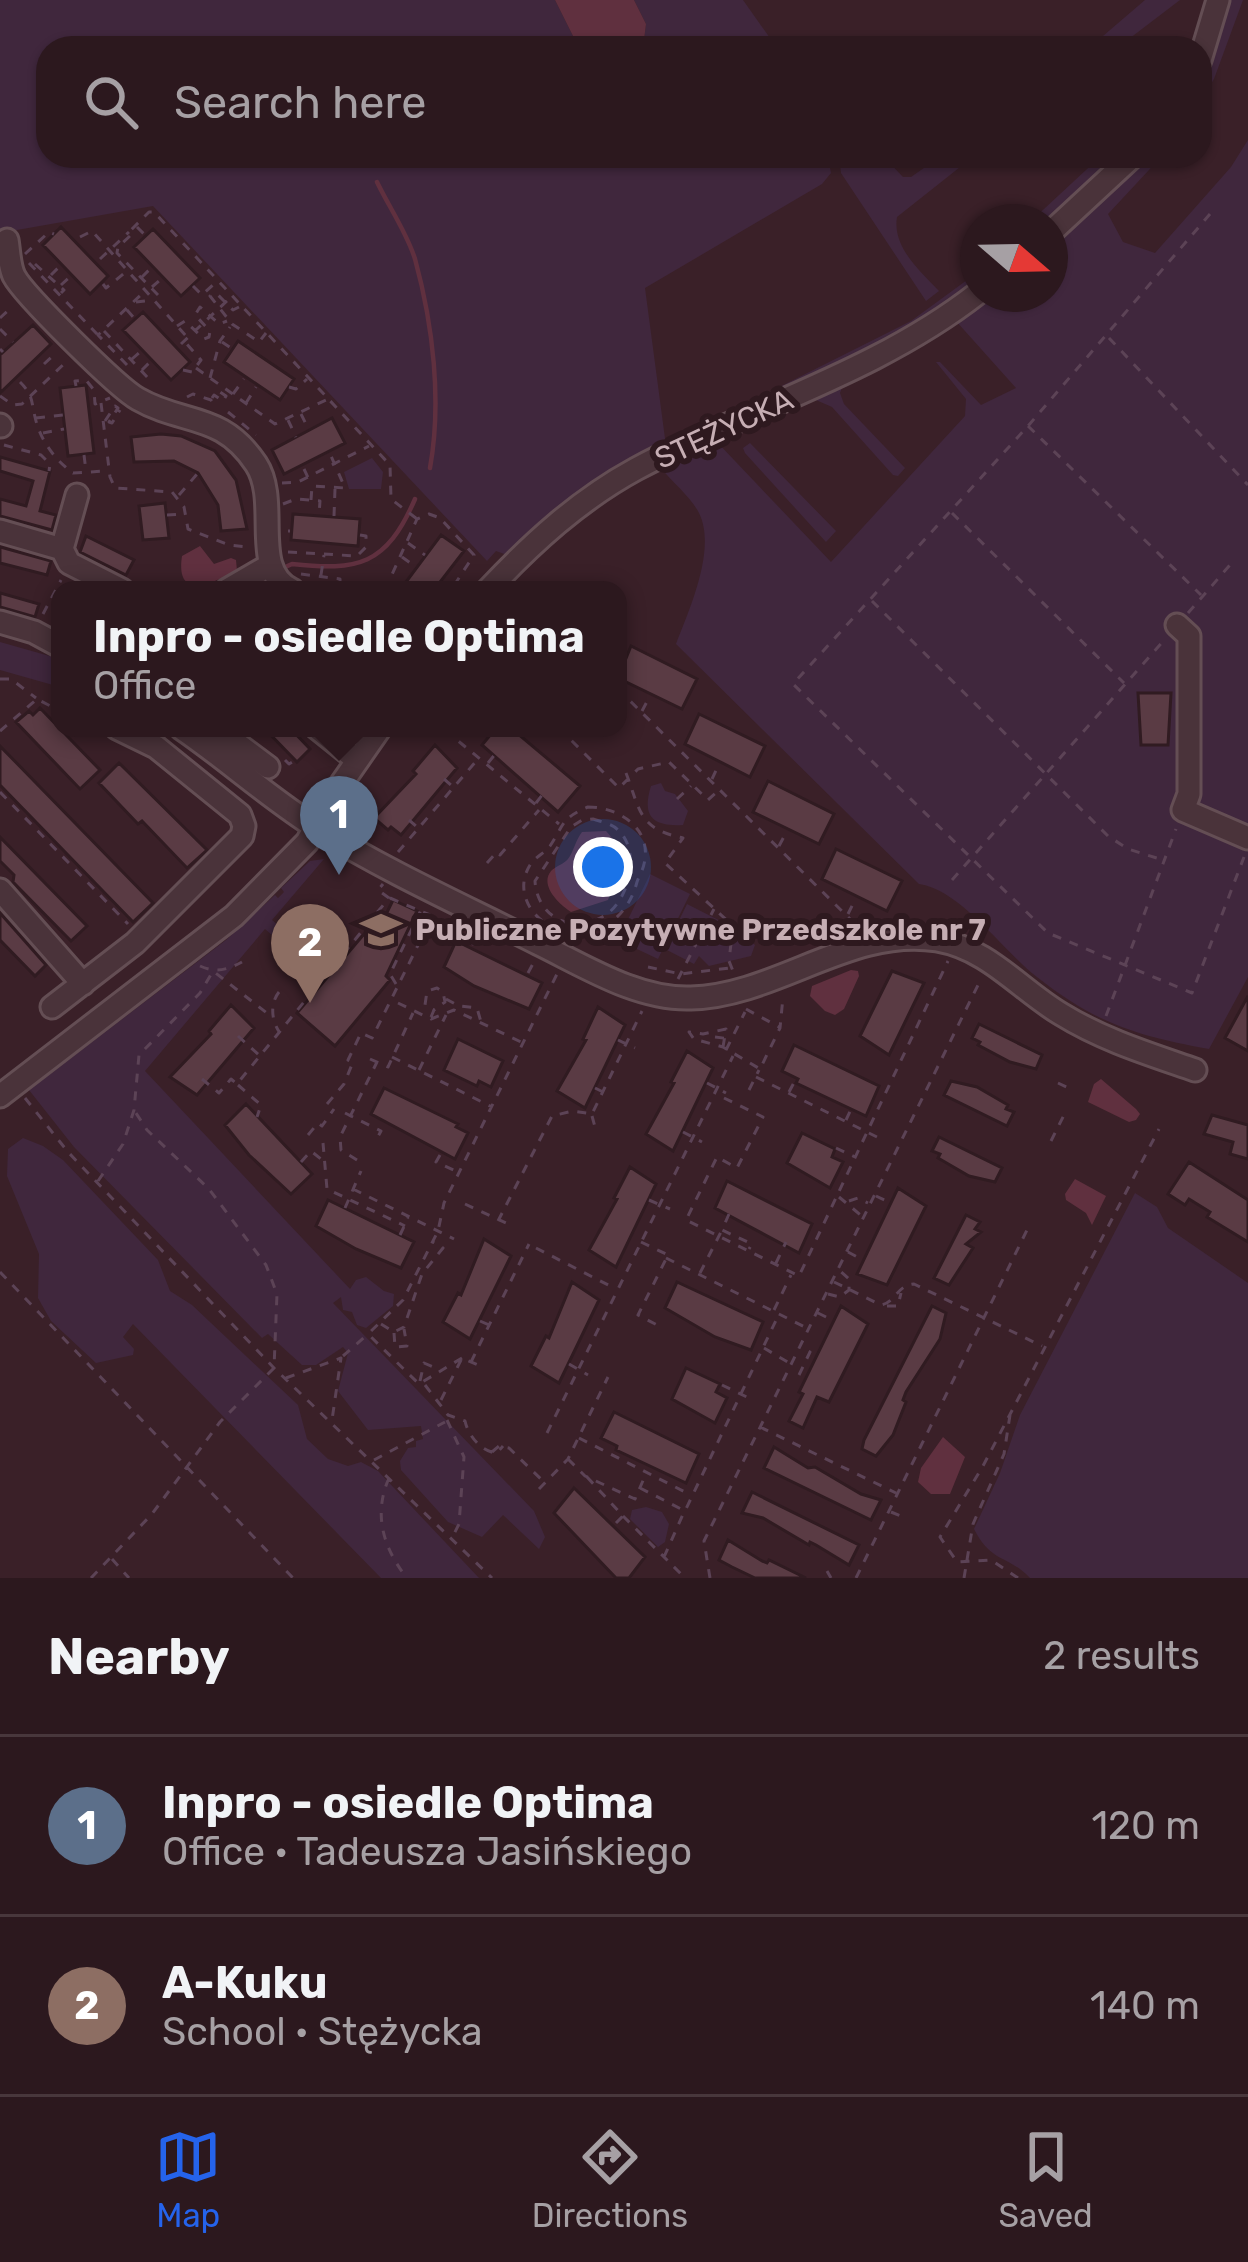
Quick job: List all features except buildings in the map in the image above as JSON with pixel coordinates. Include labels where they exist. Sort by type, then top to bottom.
[{"type":"street","points":[[1208,36],[1219,0]]},
{"type":"street","points":[[1068,216],[1120,168]]},
{"type":"street","points":[[13,246],[16,280],[116,384],[150,405],[198,418],[242,446],[260,468],[269,497],[270,562],[279,581]]},
{"type":"street","name":"STĘŻYCKA","points":[[497,581],[560,519],[636,469],[876,357],[960,304]]},
{"type":"street","points":[[66,556],[77,495]]},
{"type":"street","points":[[0,530],[66,556],[107,581]]},
{"type":"street","points":[[241,581],[270,562]]},
{"type":"street","points":[[0,622],[51,641]]},
{"type":"street","points":[[1177,625],[1189,636],[1189,794],[1183,810],[1248,838]]},
{"type":"street","points":[[52,1007],[136,943],[242,836],[240,815],[156,747],[135,737]]},
{"type":"street","points":[[193,737],[316,828],[467,908],[649,994],[702,998],[760,984],[871,944],[909,938],[938,940],[991,961],[1084,1028],[1195,1070]]},
{"type":"street","points":[[228,737],[268,767]]},
{"type":"street","points":[[328,737],[357,760]]},
{"type":"street","points":[[8,1090],[225,925],[307,842],[374,737]]},
{"type":"street","points":[[206,788],[229,763]]},
{"type":"street","points":[[0,890],[83,984]]},
{"type":"path","points":[[100,259],[154,212],[172,237],[390,465],[391,499],[400,510],[416,518],[434,515],[474,555],[458,581]]},
{"type":"path","points":[[1210,214],[1028,427],[793,684],[1048,934],[1192,993],[1248,852]]},
{"type":"path","points":[[136,225],[145,235]]},
{"type":"path","points":[[80,237],[92,231],[156,298],[201,360],[188,373],[183,370]]},
{"type":"path","points":[[128,232],[131,235],[117,253],[148,290]]},
{"type":"path","points":[[54,234],[13,246],[144,384],[148,379],[103,330]]},
{"type":"path","points":[[32,266],[38,264],[64,290],[59,295]]},
{"type":"path","points":[[50,276],[60,266]]},
{"type":"path","points":[[141,278],[150,269]]},
{"type":"path","points":[[103,284],[106,288],[112,285],[128,270]]},
{"type":"path","points":[[60,286],[71,276]]},
{"type":"path","points":[[98,335],[160,280]]},
{"type":"path","points":[[193,286],[202,295],[217,280]]},
{"type":"path","points":[[241,306],[233,310],[212,293],[209,299],[258,344],[266,333]]},
{"type":"path","points":[[184,341],[232,296]]},
{"type":"path","points":[[134,301],[156,298]]},
{"type":"path","points":[[0,318],[16,303]]},
{"type":"path","points":[[177,326],[185,321],[204,339],[209,337],[210,331],[195,310],[202,308],[219,324],[230,322]]},
{"type":"path","points":[[126,309],[134,318]]},
{"type":"path","points":[[160,322],[167,315]]},
{"type":"path","points":[[210,380],[230,322]]},
{"type":"path","points":[[0,329],[13,342]]},
{"type":"path","points":[[1106,336],[1248,485]]},
{"type":"path","points":[[220,341],[231,348]]},
{"type":"path","points":[[131,360],[141,351]]},
{"type":"path","points":[[282,363],[287,356]]},
{"type":"path","points":[[141,371],[151,361]]},
{"type":"path","points":[[42,362],[53,374]]},
{"type":"path","points":[[0,396],[18,405],[66,363]]},
{"type":"path","points":[[196,368],[275,424],[328,399]]},
{"type":"path","points":[[290,387],[308,378]]},
{"type":"path","points":[[232,396],[244,379]]},
{"type":"path","points":[[76,386],[75,381],[86,380],[94,390],[95,404],[103,403],[101,433],[111,482],[121,491],[158,488],[178,496],[188,529],[229,545],[257,548],[270,562],[309,551],[362,554],[366,536],[360,536]]},
{"type":"path","points":[[20,382],[33,395],[35,418],[49,450],[69,471],[109,470]]},
{"type":"path","points":[[211,400],[214,395],[223,401],[226,396],[217,390],[219,386]]},
{"type":"path","points":[[245,404],[256,387]]},
{"type":"path","points":[[176,400],[193,394],[234,413],[257,434],[250,442]]},
{"type":"path","points":[[110,397],[130,409]]},
{"type":"path","points":[[103,422],[115,406],[112,423],[123,404]]},
{"type":"path","points":[[300,412],[309,430]]},
{"type":"path","points":[[35,418],[63,415]]},
{"type":"path","points":[[287,419],[296,436]]},
{"type":"path","points":[[1028,427],[1202,597]]},
{"type":"path","points":[[41,433],[64,429]]},
{"type":"path","points":[[0,443],[41,455],[50,464],[49,471]]},
{"type":"path","points":[[274,467],[283,485],[371,445]]},
{"type":"path","points":[[360,452],[362,462]]},
{"type":"path","points":[[84,454],[86,473]]},
{"type":"path","points":[[312,486],[345,488],[331,456]]},
{"type":"path","points":[[304,469],[312,486],[311,500]]},
{"type":"path","points":[[178,496],[198,473]]},
{"type":"path","points":[[274,484],[280,495]]},
{"type":"path","points":[[334,516],[335,487]]},
{"type":"path","points":[[281,505],[296,499],[320,501],[319,515]]},
{"type":"path","points":[[951,512],[1125,684]]},
{"type":"path","points":[[166,515],[185,514]]},
{"type":"path","points":[[389,581],[416,518]]},
{"type":"path","points":[[406,542],[425,555]]},
{"type":"path","points":[[321,575],[324,555]]},
{"type":"path","points":[[55,581],[66,556]]},
{"type":"path","points":[[400,556],[416,567]]},
{"type":"path","points":[[952,880],[1230,565]]},
{"type":"path","points":[[455,567],[464,573]]},
{"type":"path","points":[[293,581],[321,575],[340,581]]},
{"type":"path","points":[[34,632],[51,592]]},
{"type":"path","points":[[871,600],[1108,836],[1128,849],[1163,860]]},
{"type":"path","points":[[0,679],[11,679],[51,706]]},
{"type":"path","points":[[642,713],[650,696]]},
{"type":"path","points":[[627,698],[862,932]]},
{"type":"path","points":[[0,731],[38,699]]},
{"type":"path","points":[[460,737],[458,740],[560,825]]},
{"type":"path","points":[[568,737],[620,788],[638,769],[669,762],[708,800],[719,789]]},
{"type":"path","points":[[487,764],[496,753]]},
{"type":"path","points":[[394,858],[479,758]]},
{"type":"path","points":[[711,781],[719,764]]},
{"type":"path","points":[[627,776],[635,810],[664,835],[682,838],[665,863],[733,926],[730,964],[681,974],[648,967],[653,957]]},
{"type":"path","points":[[443,779],[454,787]]},
{"type":"path","points":[[677,800],[692,784]]},
{"type":"path","points":[[0,792],[134,930]]},
{"type":"path","points":[[487,863],[497,852],[500,855],[544,794]]},
{"type":"path","points":[[587,807],[605,808],[627,818],[640,834],[645,856],[630,906],[602,928],[576,932],[551,927],[527,905],[526,874],[535,860],[550,847],[560,825],[587,807]]},
{"type":"path","points":[[1104,1021],[1183,810]]},
{"type":"path","points":[[617,828],[627,818]]},
{"type":"path","points":[[409,820],[418,829]]},
{"type":"path","points":[[582,820],[617,828],[632,856],[621,895],[605,916],[576,922],[548,915],[536,897],[535,881],[563,837],[582,820]]},
{"type":"path","points":[[778,848],[787,831]]},
{"type":"path","points":[[550,847],[558,851]]},
{"type":"path","points":[[388,878],[378,890],[388,898]]},
{"type":"path","points":[[237,1084],[388,898],[432,916]]},
{"type":"path","points":[[847,916],[856,898]]},
{"type":"path","points":[[327,1104],[344,1084],[353,1063],[348,1060],[361,1033],[372,1038],[435,909]]},
{"type":"path","points":[[674,987],[714,909]]},
{"type":"path","points":[[398,986],[390,974],[421,910]]},
{"type":"path","points":[[576,922],[576,932]]},
{"type":"path","points":[[472,946],[482,925]]},
{"type":"path","points":[[707,1083],[763,1117],[737,1168],[717,1157],[686,1220],[799,1276],[950,957]]},
{"type":"path","points":[[193,962],[213,971],[272,1017],[280,1033]]},
{"type":"path","points":[[213,971],[242,962]]},
{"type":"path","points":[[394,1332],[395,1347],[407,1346],[404,1327],[444,1204],[562,964]]},
{"type":"path","points":[[97,1183],[123,1144],[134,1110],[139,1054],[200,993],[213,971]]},
{"type":"path","points":[[312,976],[319,983]]},
{"type":"path","points":[[710,1578],[704,1541],[980,980]]},
{"type":"path","points":[[749,1090],[780,1028],[784,1012],[780,985]]},
{"type":"path","points":[[446,999],[441,1009],[424,1005],[427,991],[437,988],[481,1023],[523,1043]]},
{"type":"path","points":[[272,1017],[273,999],[279,992]]},
{"type":"path","points":[[398,1003],[431,1019],[477,1008],[481,1023]]},
{"type":"path","points":[[596,1127],[592,1114],[646,1004]]},
{"type":"path","points":[[431,1019],[434,1010]]},
{"type":"path","points":[[724,1048],[746,1010],[780,1028]]},
{"type":"path","points":[[370,1059],[388,1067],[414,1011]]},
{"type":"path","points":[[419,1070],[446,1014]]},
{"type":"path","points":[[705,1042],[726,1029],[724,1048]]},
{"type":"path","points":[[715,1035],[689,1032],[694,1039],[724,1048],[760,1069]]},
{"type":"path","points":[[238,1036],[261,1057]]},
{"type":"path","points":[[724,1038],[732,1039]]},
{"type":"path","points":[[618,1040],[635,1048]]},
{"type":"path","points":[[547,1433],[734,1054]]},
{"type":"path","points":[[392,1057],[491,1106]]},
{"type":"path","points":[[357,1160],[346,1155],[339,1143],[348,1114],[377,1062]]},
{"type":"path","points":[[756,1077],[879,1138]]},
{"type":"path","points":[[788,1094],[796,1077]]},
{"type":"path","points":[[202,1079],[219,1094],[231,1079],[263,1102],[257,1117]]},
{"type":"path","points":[[1058,1083],[1071,1089]]},
{"type":"path","points":[[595,1088],[611,1096]]},
{"type":"path","points":[[8,1090],[274,1368],[492,1578]]},
{"type":"path","points":[[845,1122],[853,1106]]},
{"type":"path","points":[[308,1136],[334,1109]]},
{"type":"path","points":[[91,1578],[186,1470],[220,1421],[274,1368],[277,1294],[266,1265],[209,1189],[147,1130],[134,1110]]},
{"type":"path","points":[[499,1221],[552,1116],[573,1111],[592,1114]]},
{"type":"path","points":[[1051,1142],[1066,1111]]},
{"type":"path","points":[[348,1114],[381,1131]]},
{"type":"path","points":[[376,1141],[385,1123]]},
{"type":"path","points":[[1018,1578],[991,1560],[957,1562],[940,1538],[1159,1130]]},
{"type":"path","points":[[683,1132],[702,1142]]},
{"type":"path","points":[[301,1162],[320,1143],[327,1189],[404,1226]]},
{"type":"path","points":[[836,1148],[856,1158]]},
{"type":"path","points":[[311,1150],[323,1161]]},
{"type":"path","points":[[433,1169],[440,1155]]},
{"type":"path","points":[[436,1162],[459,1173]]},
{"type":"path","points":[[345,1208],[361,1171]]},
{"type":"path","points":[[849,1172],[860,1177]]},
{"type":"path","points":[[353,1189],[454,1239]]},
{"type":"path","points":[[874,1195],[889,1202]]},
{"type":"path","points":[[837,1197],[863,1218]]},
{"type":"path","points":[[848,1202],[858,1198],[870,1204]]},
{"type":"path","points":[[650,1200],[670,1208]]},
{"type":"path","points":[[465,1204],[508,1224]]},
{"type":"path","points":[[700,1275],[729,1214]]},
{"type":"path","points":[[400,1235],[409,1216]]},
{"type":"path","points":[[856,1578],[1029,1226]]},
{"type":"path","points":[[722,1229],[752,1244],[749,1251]]},
{"type":"path","points":[[285,1378],[341,1358],[368,1334],[403,1300],[443,1248],[433,1242]]},
{"type":"path","points":[[641,1242],[668,1255],[638,1315],[661,1327]]},
{"type":"path","points":[[775,1264],[786,1242]]},
{"type":"path","points":[[471,1362],[529,1244]]},
{"type":"path","points":[[536,1248],[618,1289]]},
{"type":"path","points":[[626,1248],[636,1253]]},
{"type":"path","points":[[847,1252],[861,1259]]},
{"type":"path","points":[[666,1258],[808,1328]]},
{"type":"path","points":[[826,1293],[840,1298],[849,1290],[849,1279],[838,1269]]},
{"type":"path","points":[[0,1272],[292,1578]]},
{"type":"path","points":[[504,1272],[513,1276]]},
{"type":"path","points":[[664,1557],[763,1347],[792,1273]]},
{"type":"path","points":[[832,1281],[881,1305],[914,1284],[1044,1347]]},
{"type":"path","points":[[817,1313],[832,1320]]},
{"type":"path","points":[[592,1316],[602,1321]]},
{"type":"path","points":[[480,1321],[496,1328]]},
{"type":"path","points":[[379,1323],[394,1332]]},
{"type":"path","points":[[394,1332],[404,1327]]},
{"type":"path","points":[[368,1334],[440,1402],[464,1457],[460,1524],[451,1539]]},
{"type":"path","points":[[763,1347],[802,1376],[810,1352],[800,1347]]},
{"type":"path","points":[[332,1422],[341,1358]]},
{"type":"path","points":[[422,1384],[461,1358]]},
{"type":"path","points":[[461,1358],[478,1365]]},
{"type":"path","points":[[440,1402],[461,1358]]},
{"type":"path","points":[[422,1384],[424,1363],[443,1372]]},
{"type":"path","points":[[568,1364],[588,1375]]},
{"type":"path","points":[[538,1489],[568,1459],[608,1377]]},
{"type":"path","points":[[722,1384],[751,1399]]},
{"type":"path","points":[[568,1389],[578,1394]]},
{"type":"path","points":[[964,1578],[973,1524],[1009,1437],[1010,1414]]},
{"type":"path","points":[[373,1461],[448,1418],[465,1420],[469,1435],[492,1454],[503,1446],[544,1483]]},
{"type":"path","points":[[760,1427],[898,1494]]},
{"type":"path","points":[[578,1438],[613,1450],[646,1474],[691,1495]]},
{"type":"path","points":[[568,1459],[685,1578]]},
{"type":"path","points":[[585,1476],[635,1499],[646,1474]]},
{"type":"path","points":[[390,1476],[380,1510],[382,1534],[407,1578]]},
{"type":"path","points":[[640,1488],[685,1511]]},
{"type":"path","points":[[890,1511],[904,1517]]},
{"type":"path","points":[[616,1523],[623,1516]]},
{"type":"path","points":[[111,1558],[129,1578]]},
{"type":"path","points":[[826,1571],[831,1578]]},
{"type":"shaded area","points":[[0,0],[555,0],[573,36],[36,36],[36,168],[830,168],[831,173],[822,184],[645,288],[666,446],[549,517],[507,555],[496,551],[487,561],[153,206],[0,233]]},
{"type":"shaded area","points":[[555,0],[634,0],[646,24],[644,36],[573,36]]},
{"type":"shaded area","points":[[634,0],[743,0],[768,36],[644,36],[646,24]]},
{"type":"shaded area","points":[[1145,0],[1180,0],[1133,36],[1103,36]]},
{"type":"shaded area","points":[[1227,0],[1243,0],[1212,82],[1212,40]]},
{"type":"shaded area","points":[[1248,140],[1248,977],[1209,1049],[1118,1025],[1078,1006],[1037,977],[966,909],[919,884],[676,644],[699,579],[704,528],[696,507],[661,468],[716,441],[831,562],[965,416],[966,399],[936,362],[981,405],[1016,388],[956,321],[967,312],[1068,312],[1068,225],[1130,168],[1151,168],[1108,214],[1123,242],[1155,253],[1231,167]]},
{"type":"shaded area","points":[[840,168],[894,168],[903,177],[911,177],[924,168],[959,168],[897,217],[903,248],[939,291],[926,301]]},
{"type":"shaded area","points":[[1088,168],[1109,168],[1068,205],[1049,204]]},
{"type":"shaded area","points":[[960,285],[960,296],[883,345],[674,440],[911,321]]},
{"type":"shaded area","points":[[845,380],[840,393],[844,404],[905,468],[898,476],[832,407],[809,397]]},
{"type":"shaded area","points":[[750,443],[836,531],[826,542],[745,453],[743,448]]},
{"type":"shaded area","points":[[372,458],[383,472],[381,489],[349,489],[344,472]]},
{"type":"shaded area","points":[[200,546],[214,564],[236,560],[237,571],[213,581],[186,581],[182,556]]},
{"type":"shaded area","points":[[0,642],[51,656],[51,684],[0,670]]},
{"type":"shaded area","points":[[661,783],[688,811],[683,825],[663,824],[649,812],[651,786]]},
{"type":"shaded area","points":[[606,831],[621,856],[608,900],[571,912],[552,894],[548,877],[568,859],[582,832]]},
{"type":"shaded area","points":[[324,859],[272,920],[328,968],[318,980],[317,974],[265,929],[145,1071],[350,1289],[366,1277],[394,1294],[393,1306],[366,1328],[357,1325],[352,1312],[343,1310],[341,1297],[333,1303],[534,1511],[545,1537],[539,1549],[503,1515],[482,1537],[448,1522],[401,1470],[400,1461],[408,1448],[423,1439],[421,1426],[368,1430],[338,1391],[348,1353],[343,1347],[316,1365],[302,1365],[268,1334],[262,1338],[74,1147],[29,1090],[226,940],[275,895],[278,898],[284,892],[281,888],[310,861]]},
{"type":"shaded area","points":[[650,874],[690,894],[658,959],[618,940]]},
{"type":"shaded area","points":[[687,904],[742,932],[755,945],[751,956],[709,966],[699,956],[694,964],[665,949]]},
{"type":"shaded area","points":[[851,970],[859,976],[844,1009],[835,1015],[810,996],[812,986]]},
{"type":"shaded area","points":[[1101,1079],[1136,1109],[1140,1114],[1136,1120],[1129,1122],[1088,1102],[1094,1084]]},
{"type":"shaded area","points":[[23,1138],[63,1160],[158,1260],[170,1291],[192,1305],[298,1405],[307,1439],[328,1459],[348,1466],[361,1462],[378,1471],[479,1578],[381,1578],[133,1324],[123,1337],[134,1349],[133,1355],[96,1363],[51,1321],[38,1298],[39,1254],[7,1176],[8,1149]]},
{"type":"shaded area","points":[[1075,1179],[1106,1196],[1092,1225],[1086,1213],[1066,1200]]},
{"type":"shaded area","points":[[1135,1193],[1157,1207],[1168,1228],[1248,1283],[1248,1578],[1030,1578],[987,1548],[974,1529],[1020,1415]]},
{"type":"shaded area","points":[[943,1437],[965,1457],[950,1494],[931,1494],[918,1482],[921,1468]]},
{"type":"shaded area","points":[[646,1507],[662,1512],[669,1524],[665,1542],[658,1547],[630,1519],[632,1510]]},
{"type":"waterway","points":[[377,182],[412,249],[427,310],[435,390],[430,468]]},
{"type":"waterway","points":[[283,568],[367,559],[393,538],[415,499]]},
{"type":"place","name":"Inpro - osiedle Optima","points":[[339,875]]},
{"type":"place","name":"Publiczne Pozytywne Przedszkole nr 7","points":[[381,930]]},
{"type":"place","name":"A-Kuku","points":[[310,1003]]}]
